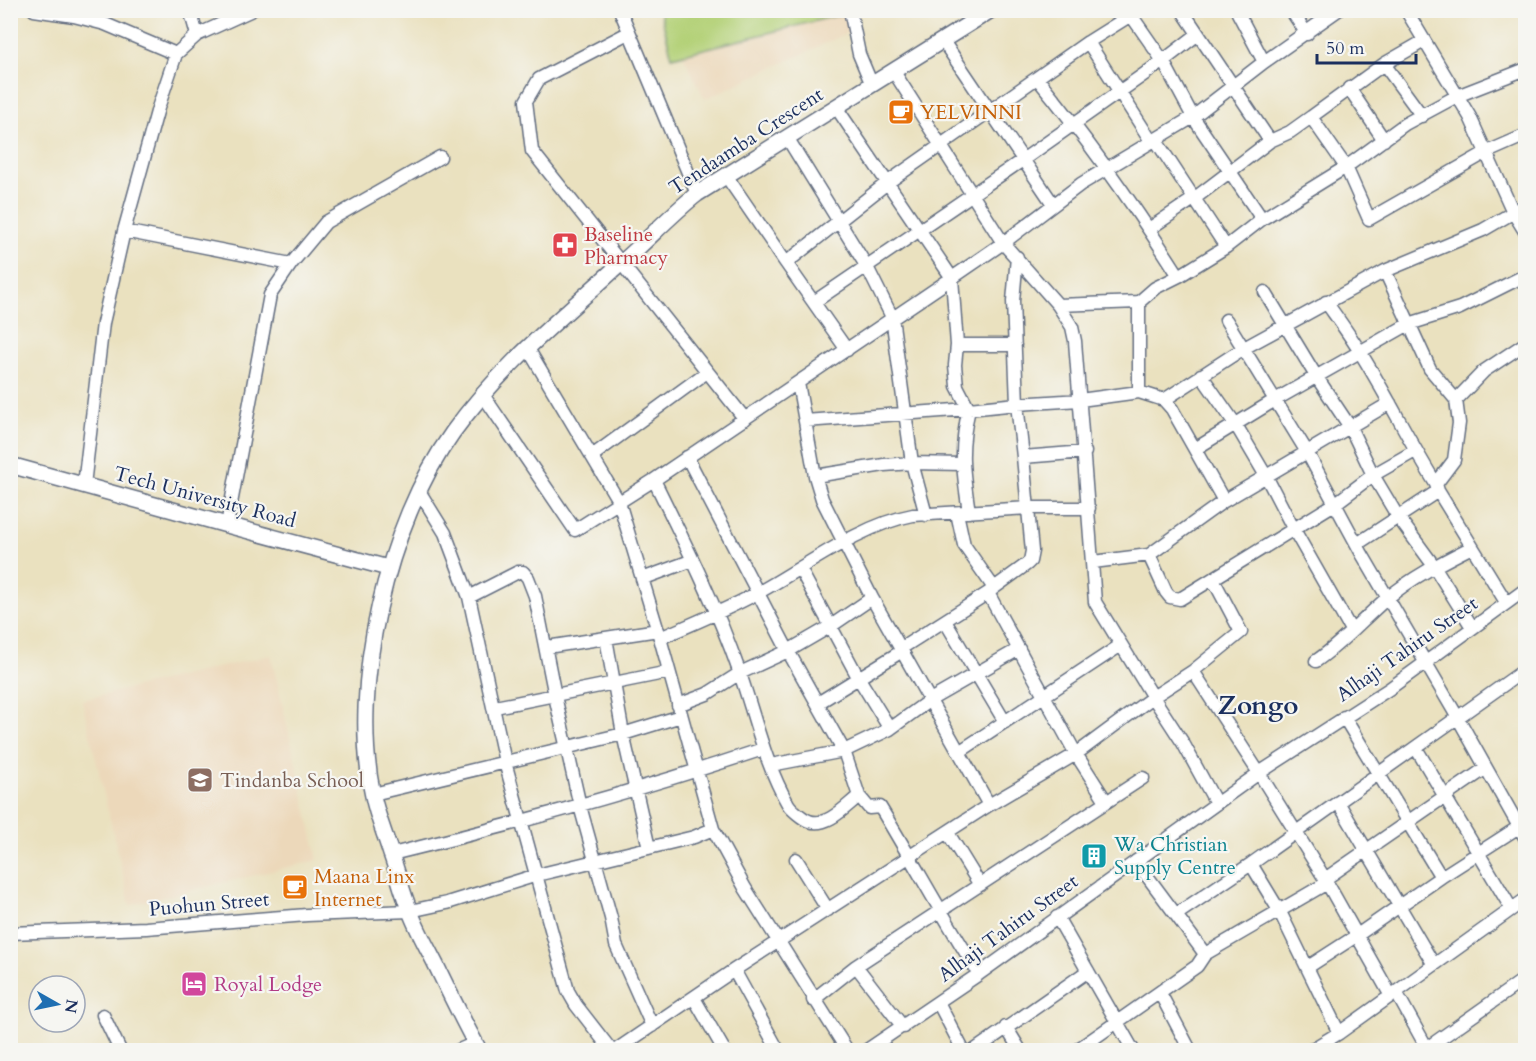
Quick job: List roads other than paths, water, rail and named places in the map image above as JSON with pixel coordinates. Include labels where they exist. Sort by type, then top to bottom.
[{"type":"street","points":[[34,10],[74,16],[105,24],[176,54]]},
{"type":"street","points":[[190,10],[197,35]]},
{"type":"street","points":[[84,485],[103,323],[124,231],[158,108],[176,54],[197,35],[252,10]]},
{"type":"street","points":[[620,10],[697,194]]},
{"type":"street","points":[[850,10],[859,54],[872,85]]},
{"type":"street","name":"Tendaamba Crescent","points":[[477,1047],[410,911],[379,820],[366,742],[367,694],[373,639],[388,568],[419,491],[453,432],[483,395],[528,347],[621,264],[671,215],[697,194],[992,10]]},
{"type":"street","points":[[1182,10],[1270,141]]},
{"type":"street","points":[[1291,10],[1307,34]]},
{"type":"street","points":[[483,395],[575,530],[654,480],[1004,243],[1053,204],[1193,117],[1338,10]]},
{"type":"street","points":[[1406,10],[1470,117],[1513,212],[1526,233]]},
{"type":"street","points":[[1239,11],[1264,63]]},
{"type":"street","points":[[786,263],[887,183],[1088,42],[1135,13],[1193,117],[1262,219]]},
{"type":"street","points":[[628,33],[539,79],[526,101],[532,151],[745,419]]},
{"type":"street","points":[[814,302],[1024,159],[1198,34]]},
{"type":"street","points":[[943,41],[1053,204]]},
{"type":"street","points":[[1149,229],[1195,198],[1270,141],[1290,132],[1384,64],[1424,41]]},
{"type":"street","points":[[1088,42],[1226,247]]},
{"type":"street","points":[[1384,64],[1422,116]]},
{"type":"street","points":[[1058,305],[1139,302],[1155,288],[1226,247],[1262,219],[1346,168],[1405,124],[1457,96],[1526,69]]},
{"type":"street","points":[[894,72],[1004,243],[1058,305],[1072,327],[1085,452],[1095,602],[1183,743],[1216,803]]},
{"type":"street","points":[[1037,78],[1074,123],[1149,229],[1179,276]]},
{"type":"street","points":[[1349,88],[1384,140]]},
{"type":"street","points":[[836,107],[952,278],[957,345],[955,366],[957,386],[969,409],[963,434],[964,545],[991,590],[1019,649],[1076,754],[1106,801]]},
{"type":"street","points":[[1311,117],[1346,168],[1369,219],[1485,153],[1525,135]]},
{"type":"street","points":[[788,139],[867,267],[892,317],[912,463],[926,515]]},
{"type":"street","points":[[226,525],[270,295],[291,264],[326,222],[440,157]]},
{"type":"street","points":[[727,177],[847,350]]},
{"type":"street","points":[[1164,400],[1244,348],[1326,302],[1385,271],[1483,230],[1526,205]]},
{"type":"street","points":[[124,231],[291,264]]},
{"type":"street","points":[[818,703],[945,621],[1030,561],[1032,551],[1029,507],[1017,404],[1013,301],[1017,257]]},
{"type":"street","points":[[1357,544],[1398,517],[1437,487],[1454,460],[1459,423],[1456,400],[1430,369],[1385,271]]},
{"type":"street","points":[[1195,449],[1316,376],[1409,324],[1460,308],[1526,275]]},
{"type":"street","points":[[1265,292],[1350,427],[1373,476],[1398,517],[1434,566],[1472,627]]},
{"type":"street","points":[[1139,302],[1139,392]]},
{"type":"street","points":[[1326,302],[1360,351],[1415,451],[1506,602]]},
{"type":"street","points":[[1226,320],[1307,452],[1388,598],[1486,768],[1522,825],[1526,839]]},
{"type":"street","points":[[1456,400],[1484,371],[1526,343]]},
{"type":"street","points":[[957,345],[1015,345]]},
{"type":"street","points":[[528,347],[619,502],[659,634],[713,829],[777,942],[847,1050]]},
{"type":"street","points":[[592,456],[707,372]]},
{"type":"street","points":[[1201,375],[1236,425],[1351,630]]},
{"type":"street","points":[[798,383],[815,476],[822,499],[872,598],[989,805]]},
{"type":"street","points":[[805,421],[1080,400],[1139,392],[1164,400],[1172,409],[1224,501]]},
{"type":"street","points":[[1093,562],[1149,555],[1224,501],[1390,403]]},
{"type":"street","points":[[1149,555],[1166,592],[1170,597],[1180,598],[1336,503],[1373,476],[1415,451]]},
{"type":"street","points":[[1023,457],[1085,452]]},
{"type":"street","points":[[687,457],[788,651],[844,752],[860,796],[869,808],[880,807],[939,911],[979,974]]},
{"type":"street","points":[[815,476],[884,465],[962,464]]},
{"type":"street","name":"Tech University Road","points":[[10,465],[388,568]]},
{"type":"street","points":[[654,480],[717,613],[740,673],[763,749],[789,806],[808,821],[825,822],[860,796]]},
{"type":"street","points":[[419,491],[445,533],[469,597],[506,762],[568,991],[611,1050]]},
{"type":"street","points":[[547,647],[606,638],[659,634],[717,613],[759,592],[843,543],[897,519],[913,515],[1029,507],[1089,508]]},
{"type":"street","points":[[1316,661],[1333,650],[1351,630],[1388,598],[1434,566],[1472,547]]},
{"type":"street","points":[[642,579],[693,560]]},
{"type":"street","points":[[800,569],[858,677],[890,729]]},
{"type":"street","points":[[469,597],[518,572],[523,572],[528,578],[535,596],[566,746],[616,945],[652,1026]]},
{"type":"street","points":[[616,1050],[734,970],[911,858],[989,805],[1076,754],[1153,697],[1193,671],[1240,632],[1214,579]]},
{"type":"street","name":"Alhaji Tahiru Street","points":[[867,1050],[979,974],[1259,772],[1389,689],[1526,589]]},
{"type":"street","points":[[373,794],[623,734],[679,710],[740,673],[788,651],[831,626],[872,598]]},
{"type":"street","points":[[945,621],[1005,722]]},
{"type":"street","points":[[606,638],[634,790],[649,848]]},
{"type":"street","points":[[959,752],[1121,645]]},
{"type":"street","points":[[771,765],[844,752],[890,729],[930,700],[1019,649]]},
{"type":"street","points":[[1177,914],[1526,669]]},
{"type":"street","points":[[1193,671],[1259,772],[1326,881],[1356,936],[1427,1049],[1526,978]]},
{"type":"street","points":[[495,707],[669,672]]},
{"type":"street","points":[[1344,717],[1440,877]]},
{"type":"street","points":[[1416,748],[1511,908]]},
{"type":"street","points":[[392,854],[522,823],[763,749]]},
{"type":"street","points":[[1077,1050],[1197,966],[1205,954],[1280,912],[1486,768]]},
{"type":"street","points":[[813,1000],[856,966],[1143,778]]},
{"type":"street","points":[[1338,802],[1434,965]]},
{"type":"street","points":[[1308,967],[1440,877],[1522,825]]},
{"type":"street","name":"Puohun Street","points":[[10,933],[146,928],[307,915],[410,911],[447,903],[537,875],[694,837],[713,829]]},
{"type":"street","points":[[948,833],[980,885]]},
{"type":"street","points":[[796,859],[828,910]]},
{"type":"street","points":[[1136,861],[1205,954]]},
{"type":"street","points":[[1251,864],[1280,912],[1339,1033]]},
{"type":"street","points":[[1311,1050],[1339,1033],[1526,899]]},
{"type":"street","points":[[1057,917],[1133,1050]]},
{"type":"street","points":[[856,966],[903,1027]]},
{"type":"street","points":[[734,970],[778,1050]]},
{"type":"street","points":[[975,1050],[1088,971]]},
{"type":"street","points":[[1160,993],[1190,1050]]},
{"type":"street","points":[[693,998],[724,1050]]},
{"type":"street","points":[[938,1002],[963,1050]]},
{"type":"street","points":[[103,1015],[120,1050]]},
{"type":"street","points":[[1006,1027],[1020,1050]]},
{"type":"street","points":[[459,1050],[477,1047]]},
{"type":"place","name":"YELVINNI","points":[[901,112]]},
{"type":"place","name":"Baseline Pharmacy","points":[[565,245]]},
{"type":"place","name":"Tindanba School","points":[[200,780]]},
{"type":"place","name":"Wa Christian Supply Centre","points":[[1094,856]]},
{"type":"place","name":"Maana Linx Internet","points":[[295,887]]},
{"type":"place","name":"Royal Lodge","points":[[194,984]]},
{"type":"district","name":"Zongo","points":[[1258,705]]}]
